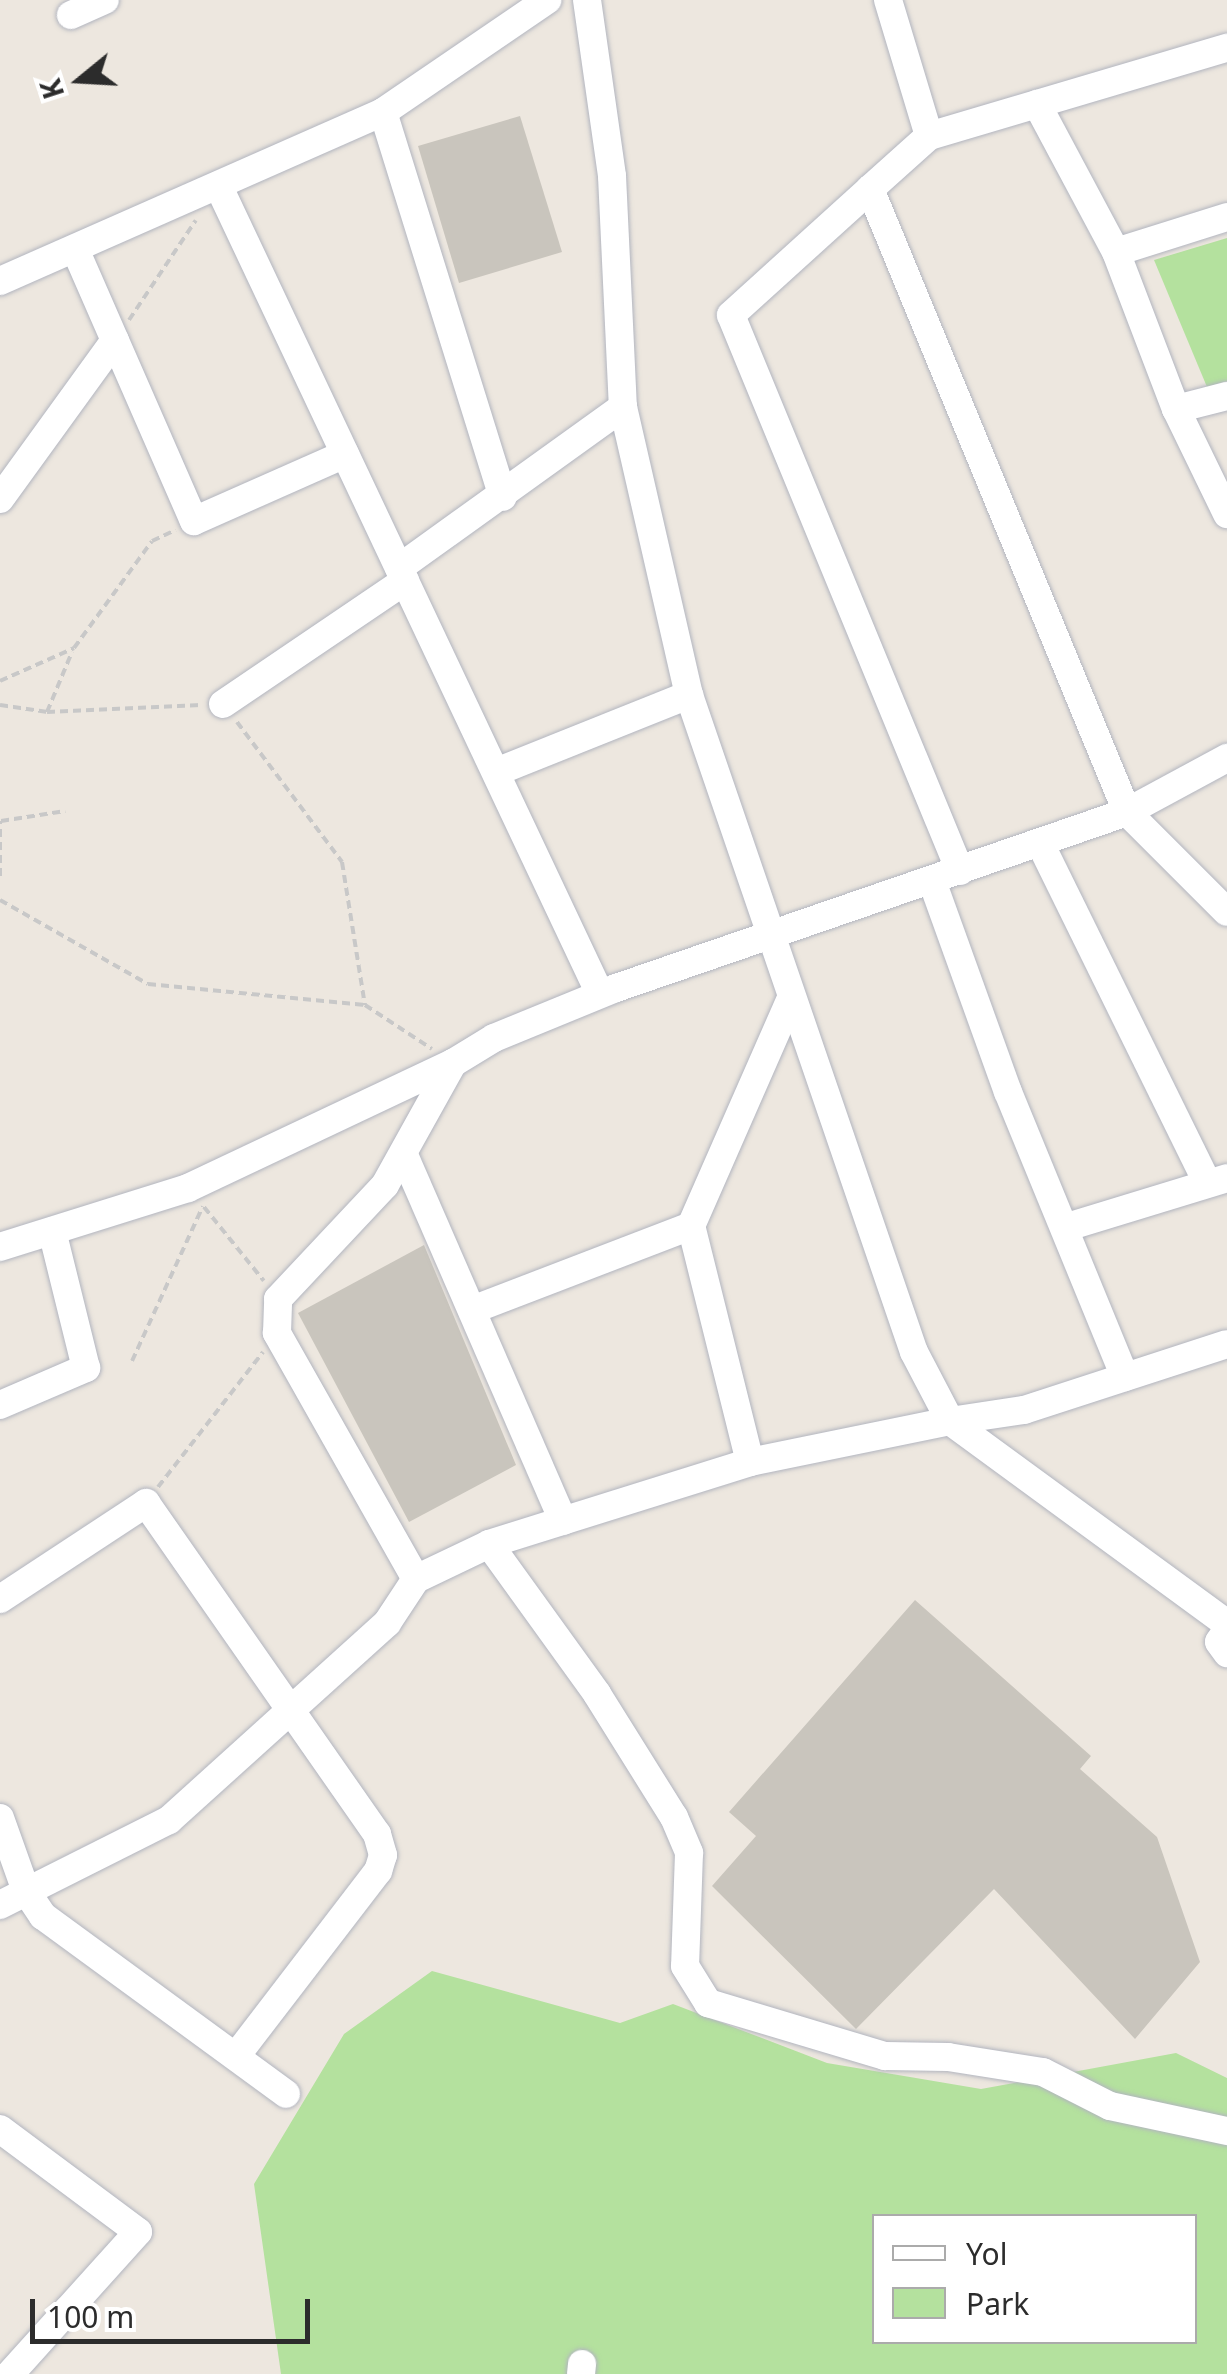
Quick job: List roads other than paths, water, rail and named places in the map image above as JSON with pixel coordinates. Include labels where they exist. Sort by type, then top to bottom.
[{"type":"street","points":[[72,15],[105,0]]},
{"type":"street","points":[[0,281],[383,112],[548,0]]},
{"type":"street","points":[[587,0],[612,176],[623,406],[689,695],[790,1001],[914,1352],[950,1421],[1227,1627],[1220,1642],[1227,1652]]},
{"type":"street","points":[[888,0],[928,136]]},
{"type":"street","points":[[960,872],[731,315],[928,136],[1227,48]]},
{"type":"street","points":[[1037,104],[1116,252],[1176,409],[1227,514]]},
{"type":"street","points":[[383,112],[503,496]]},
{"type":"street","points":[[218,187],[600,994]]},
{"type":"street","points":[[870,189],[1127,812],[1227,912]]},
{"type":"street","points":[[1116,252],[1227,217]]},
{"type":"street","points":[[75,248],[194,521],[345,454]]},
{"type":"street","points":[[0,499],[116,340]]},
{"type":"street","points":[[1176,409],[1227,396]]},
{"type":"street","points":[[223,704],[402,575],[623,406]]},
{"type":"street","points":[[496,772],[689,695]]},
{"type":"street","points":[[0,1247],[195,1197],[494,1038],[600,994],[1127,812],[1227,758]]},
{"type":"street","points":[[1040,843],[1217,1180],[1067,1228]]},
{"type":"street","points":[[932,880],[1008,1092],[1067,1228],[1125,1378]]},
{"type":"street","points":[[750,1462],[691,1226],[790,1001]]},
{"type":"street","points":[[416,1580],[277,1333],[278,1299],[385,1185],[453,1063]]},
{"type":"street","points":[[404,1155],[563,1521]]},
{"type":"street","points":[[472,1310],[691,1226]]},
{"type":"street","points":[[0,1405],[86,1368],[52,1231]]},
{"type":"street","points":[[0,1904],[168,1820],[387,1623],[416,1580],[488,1544],[750,1462],[1024,1410],[1227,1344]]},
{"type":"street","points":[[0,1599],[146,1503],[288,1712],[377,1834],[383,1855],[378,1871],[236,2056]]},
{"type":"street","points":[[488,1544],[598,1694],[674,1817],[689,1853],[685,1966],[697,1993],[722,2008],[838,2044],[885,2056],[948,2057],[1043,2072],[1110,2106],[1227,2131]]},
{"type":"street","points":[[0,1818],[26,1891],[43,1916],[286,2094]]},
{"type":"street","points":[[0,2129],[138,2232],[10,2374]]}]
